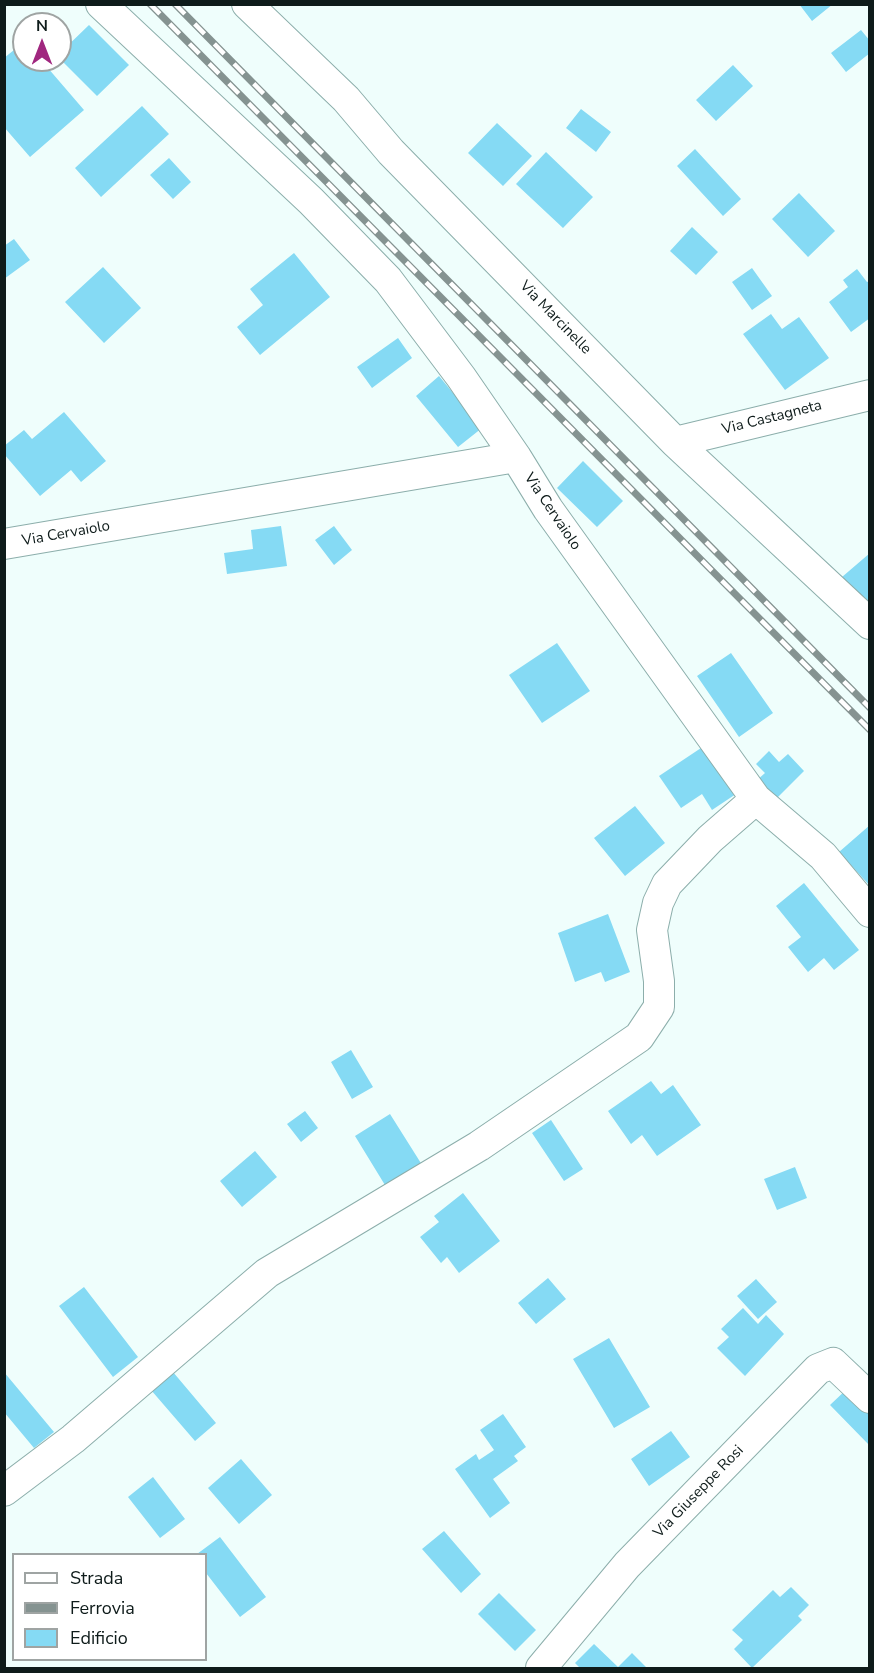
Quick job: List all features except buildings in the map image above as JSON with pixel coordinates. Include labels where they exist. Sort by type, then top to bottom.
[{"type":"street","points":[[101,4],[311,201],[388,280],[516,457]]},
{"type":"street","name":"Via Marcinelle","points":[[248,4],[346,99],[391,152],[675,442],[870,624]]},
{"type":"street","name":"Via Castagneta","points":[[675,442],[870,395]]},
{"type":"street","name":"Via Cervaiolo","points":[[4,544],[516,457],[548,509],[756,799],[823,856],[870,912]]},
{"type":"street","points":[[4,1491],[73,1439],[267,1273],[479,1146],[639,1037],[658,1007],[658,981],[652,930],[658,903],[667,885],[681,869],[710,839],[756,799]]},
{"type":"street","name":"Via Giuseppe Rosi","points":[[541,1668],[627,1565],[819,1369],[833,1363],[870,1398]]},
{"type":"railway","points":[[150,4],[870,730]]},
{"type":"railway","points":[[175,4],[870,708]]}]
